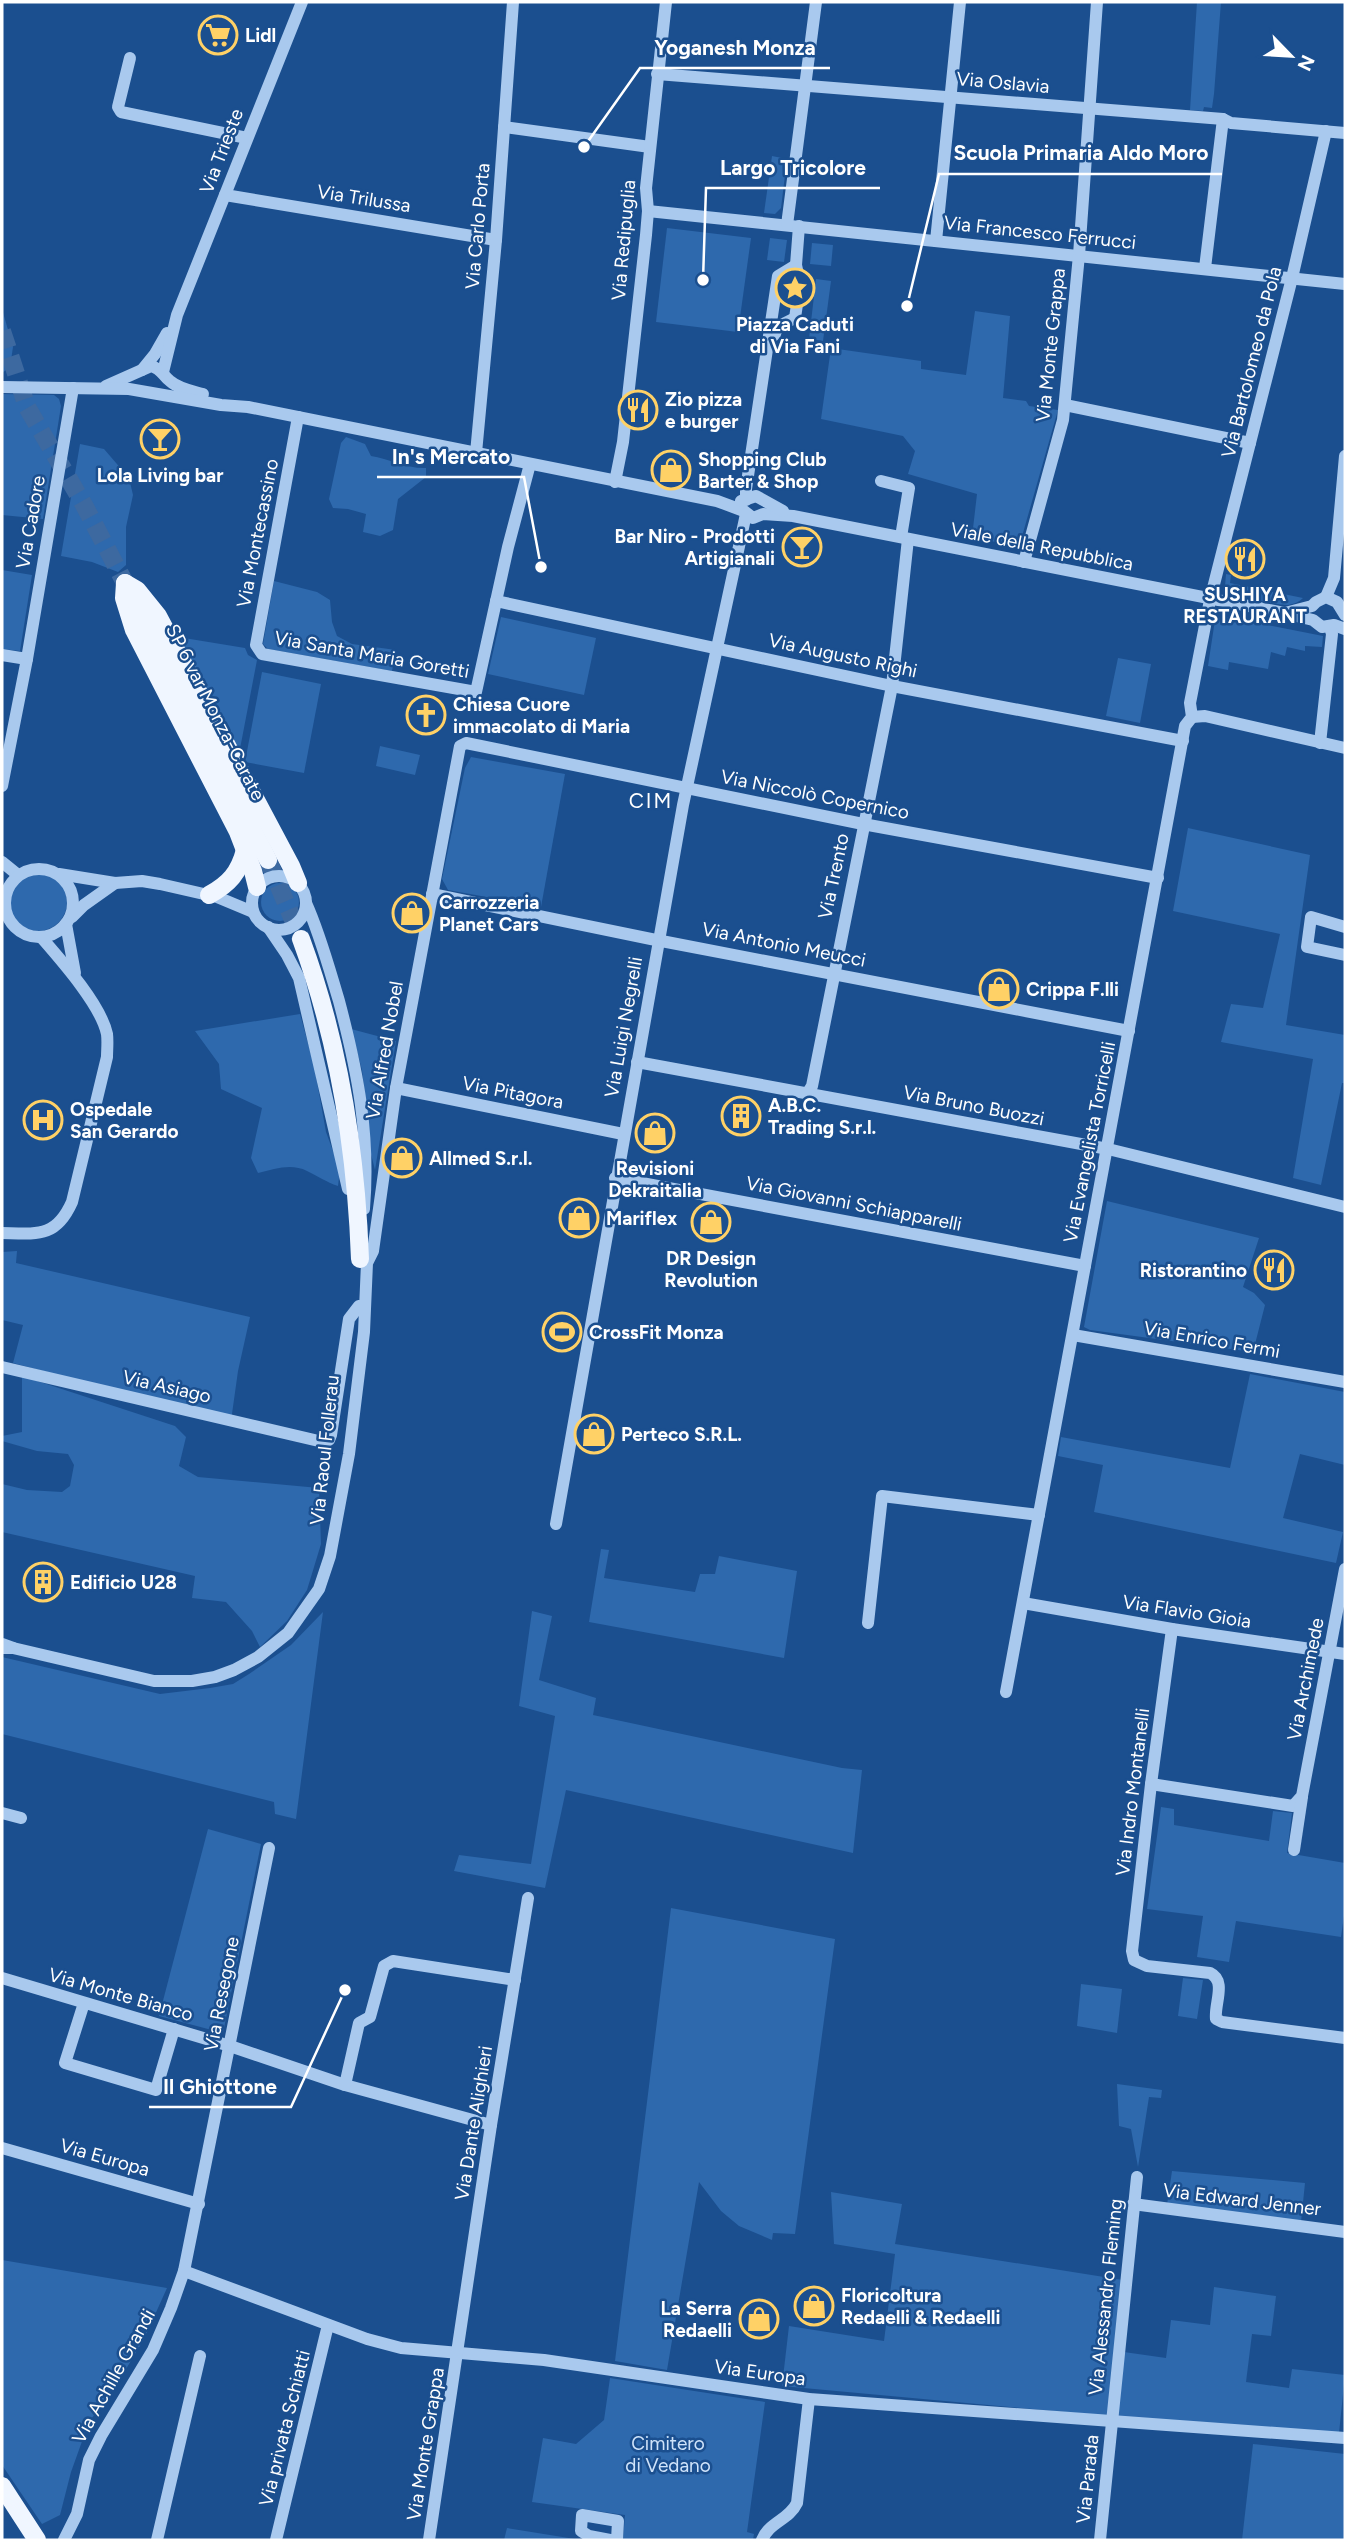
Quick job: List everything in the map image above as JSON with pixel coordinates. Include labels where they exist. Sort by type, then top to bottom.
[{"type":"main road","points":[[255,890],[253,870],[228,811],[134,630],[124,598],[125,583],[137,590],[158,616],[298,883]]},
{"type":"main road","name":"SP 6 var Monza-Carate","points":[[125,583],[268,860]]},
{"type":"main road","points":[[213,896],[236,875],[245,850]]},
{"type":"main road","points":[[301,939],[323,1004],[337,1063],[351,1143],[364,1261]]},
{"type":"main road","points":[[351,1143],[363,1211]]},
{"type":"main road","points":[[2,2487],[37,2540]]},
{"type":"street","name":"Via Trieste","points":[[144,369],[177,315],[302,2]]},
{"type":"street","name":"Via Carlo Porta","points":[[476,453],[496,240],[513,2]]},
{"type":"street","name":"Via Redipuglia","points":[[615,482],[623,442],[648,211],[646,188],[666,2]]},
{"type":"street","points":[[795,318],[800,284],[793,226],[816,2]]},
{"type":"street","points":[[936,241],[960,2]]},
{"type":"street","name":"Via Monte Grappa","points":[[1024,562],[1065,405],[1097,2]]},
{"type":"street","points":[[130,58],[118,107],[121,112],[247,138]]},
{"type":"street","name":"Via Oslavia","points":[[657,74],[1223,119],[1231,123],[1345,133]]},
{"type":"street","points":[[1205,268],[1223,119]]},
{"type":"street","points":[[504,127],[650,147]]},
{"type":"street","name":"Via Bartolomeo da Pola","points":[[1210,600],[1292,278],[1326,131]]},
{"type":"street","name":"Via Trilussa","points":[[225,195],[496,240]]},
{"type":"street","name":"Via Francesco Ferrucci","points":[[648,211],[1345,284]]},
{"type":"street","points":[[778,276],[796,265]]},
{"type":"street","points":[[778,276],[790,278],[800,284]]},
{"type":"street","name":"Via Luigi Negrelli","points":[[556,1524],[615,1178],[686,789],[740,538],[753,507],[746,489],[778,276]]},
{"type":"street","name":"Via Trieste","points":[[164,374],[177,315]]},
{"type":"street","points":[[772,315],[795,318]]},
{"type":"street","points":[[769,339],[775,334],[777,327],[795,318]]},
{"type":"street","name":"Viale della Repubblica","points":[[95,388],[120,382],[144,369],[156,367],[184,389],[248,407],[1283,613],[1313,620],[1319,626],[1336,627]]},
{"type":"street","points":[[144,369],[139,381],[150,392],[164,385],[164,374]]},
{"type":"street","name":"Viale della Repubblica","points":[[2,387],[95,388],[150,392],[226,406],[248,407]]},
{"type":"street","name":"Via Cadore","points":[[2,786],[27,659],[73,388]]},
{"type":"street","points":[[1065,405],[1250,443]]},
{"type":"street","name":"Via Montecassino","points":[[262,654],[256,645],[298,417]]},
{"type":"street","points":[[1320,743],[1332,634],[1339,620],[1334,578],[1345,456]]},
{"type":"street","points":[[496,601],[530,464]]},
{"type":"street","name":"Via Trento","points":[[807,1094],[811,1086],[892,686],[909,488],[881,481]]},
{"type":"street","name":"Via Evangelista Torricelli","points":[[1006,1692],[1185,726],[1192,717],[1190,703],[1210,600]]},
{"type":"street","name":"Via Santa Maria Goretti","points":[[262,654],[476,692],[496,601]]},
{"type":"street","name":"Via Augusto Righi","points":[[496,601],[892,686],[1183,741]]},
{"type":"street","name":"Viale della Repubblica","points":[[1283,613],[1312,606],[1316,601],[1337,606]]},
{"type":"street","points":[[1312,606],[1313,620]]},
{"type":"street","points":[[2,655],[27,659]]},
{"type":"street","points":[[1192,717],[1205,716],[1345,748]]},
{"type":"street","name":"Via Niccolò Copernico","points":[[466,743],[863,824],[1158,878]]},
{"type":"street","name":"Via Alfred Nobel","points":[[356,1368],[364,1261],[373,1251],[396,1088],[458,752],[460,746],[466,743]]},
{"type":"street","points":[[2,862],[18,875]]},
{"type":"street","points":[[4,901],[10,884],[18,875],[38,868],[115,883],[142,881],[213,896],[253,912],[259,921],[268,927],[281,930],[293,926],[302,916],[306,903]]},
{"type":"street","points":[[59,874],[68,883],[73,895],[73,908],[67,922],[75,977]]},
{"type":"street","points":[[213,896],[255,890],[273,876],[286,877],[298,883],[304,892],[334,984],[359,1084],[366,1135],[364,1261]]},
{"type":"street","points":[[2,882],[6,919],[23,933],[41,937],[55,933],[84,905],[115,883]]},
{"type":"street","points":[[253,912],[255,890]]},
{"type":"street","name":"Via Antonio Meucci","points":[[432,894],[1129,1031]]},
{"type":"street","points":[[1345,927],[1311,917],[1307,947],[1345,955]]},
{"type":"street","points":[[268,927],[294,968],[303,993],[346,1178],[355,1242],[364,1261]]},
{"type":"street","points":[[2,1233],[38,1235],[64,1220],[72,1202],[107,1057],[107,1035],[103,1021],[75,977],[41,937]]},
{"type":"street","name":"Via Bruno Buozzi","points":[[637,1062],[1108,1150],[1345,1207]]},
{"type":"street","name":"Via Pitagora","points":[[396,1088],[623,1134]]},
{"type":"street","name":"Via Giovanni Schiapparelli","points":[[615,1178],[1086,1266]]},
{"type":"street","name":"Via Alfred Nobel","points":[[356,1368],[367,1295],[364,1261]]},
{"type":"street","name":"Via Alfred Nobel","points":[[323,1442],[329,1440],[331,1435],[349,1319],[359,1306]]},
{"type":"street","name":"Via Enrico Fermi","points":[[1073,1335],[1345,1382]]},
{"type":"street","name":"Via Asiago","points":[[2,1367],[323,1442]]},
{"type":"street","name":"Via Raoul Follerau","points":[[6,1647],[154,1681],[192,1681],[215,1677],[258,1657],[288,1633],[319,1589],[325,1575],[349,1454],[356,1368]]},
{"type":"street","points":[[868,1623],[882,1496],[1039,1515]]},
{"type":"street","name":"Via Archimede","points":[[1294,1850],[1345,1569]]},
{"type":"street","name":"Via Flavio Gioia","points":[[1023,1603],[1172,1629],[1345,1654]]},
{"type":"street","name":"Via Indro Montanelli","points":[[1172,1629],[1151,1784],[1132,1951],[1134,1960],[1147,1966],[1217,1976],[1220,1982],[1216,2019],[1222,2022],[1345,2038]]},
{"type":"street","points":[[1151,1784],[1293,1807],[1302,1796]]},
{"type":"street","points":[[2,1813],[21,1818]]},
{"type":"street","name":"Via Resegone","points":[[184,2271],[269,1848]]},
{"type":"street","name":"Via Dante Alighieri","points":[[458,2354],[491,2125],[528,1898]]},
{"type":"street","points":[[345,2085],[359,2023],[370,2017],[384,1966],[393,1961],[515,1980]]},
{"type":"street","name":"Via Monte Bianco","points":[[2,1979],[230,2046],[345,2085],[491,2125]]},
{"type":"street","points":[[84,2003],[65,2063],[156,2090],[174,2029]]},
{"type":"street","name":"Via Europa","points":[[2,2148],[199,2204]]},
{"type":"street","name":"Via Alessandro Fleming","points":[[1112,2421],[1137,2178]]},
{"type":"street","name":"Via Edward Jenner","points":[[1133,2204],[1345,2232]]},
{"type":"street","name":"Via Europa","points":[[184,2271],[367,2339],[401,2348],[544,2360],[809,2399],[1345,2438]]},
{"type":"street","name":"Via Achille Grandi","points":[[64,2540],[76,2514],[89,2459],[153,2350],[184,2271]]},
{"type":"street","name":"Via privata Schiatti","points":[[276,2540],[328,2325]]},
{"type":"street","name":"Via Monte Grappa","points":[[429,2540],[458,2354]]},
{"type":"street","points":[[157,2540],[200,2356]]},
{"type":"street","points":[[762,2540],[771,2527],[789,2514],[797,2503],[809,2399]]},
{"type":"street","name":"Via Parada","points":[[1100,2540],[1112,2421]]},
{"type":"street","points":[[610,2540],[589,2536],[581,2531],[582,2515],[618,2521],[617,2540]]},
{"type":"green space","points":[[1197,2],[1221,2],[1212,108],[1204,107],[1203,111],[1190,110]]},
{"type":"green space","points":[[772,156],[787,159],[781,208],[775,214],[764,213]]},
{"type":"green space","points":[[667,228],[751,238],[738,332],[656,322]]},
{"type":"green space","points":[[770,238],[787,240],[784,262],[767,260]]},
{"type":"green space","points":[[812,243],[833,245],[831,266],[810,264]]},
{"type":"green space","points":[[816,279],[831,281],[823,341],[809,339]]},
{"type":"green space","points":[[2,309],[13,347],[10,367],[2,373]]},
{"type":"green space","points":[[975,311],[1010,316],[1003,398],[1026,401],[1029,406],[1058,410],[1019,547],[972,537],[977,494],[908,474],[915,451],[903,436],[821,419],[831,348],[921,361],[921,369],[966,375]]},
{"type":"green space","points":[[2,394],[54,395],[59,399],[61,406],[43,519],[2,515]]},
{"type":"green space","points":[[346,437],[365,444],[371,456],[426,468],[426,477],[398,499],[393,530],[380,536],[363,532],[366,514],[333,508],[329,499],[341,443]]},
{"type":"green space","points":[[80,444],[104,449],[129,478],[133,495],[126,527],[126,565],[118,572],[92,562],[61,556]]},
{"type":"green space","points":[[2,570],[32,575],[20,651],[2,649]]},
{"type":"green space","points":[[1226,574],[1231,575],[1230,583],[1303,598],[1288,605],[1244,596],[1225,586]]},
{"type":"green space","points":[[274,581],[317,592],[330,600],[332,622],[337,636],[352,644],[396,650],[392,671],[268,649],[263,644]]},
{"type":"green space","points":[[1223,616],[1323,636],[1322,647],[1305,646],[1305,651],[1287,647],[1285,656],[1271,652],[1268,669],[1229,662],[1228,670],[1208,666],[1215,620]]},
{"type":"green space","points":[[501,617],[596,638],[584,695],[488,674]]},
{"type":"green space","points":[[178,637],[245,648],[248,655],[257,660],[239,754]]},
{"type":"green space","points":[[1118,658],[1151,664],[1140,723],[1106,716]]},
{"type":"green space","points":[[262,672],[321,684],[304,773],[245,762]]},
{"type":"green space","points":[[380,746],[420,755],[415,775],[376,766]]},
{"type":"green space","points":[[471,757],[565,774],[541,907],[448,890],[442,879],[465,768]]},
{"type":"green space","points":[[1188,828],[1310,855],[1286,1025],[1345,1035],[1345,1083],[1342,1083],[1321,1185],[1293,1178],[1313,1059],[1221,1042],[1231,1004],[1263,1008],[1280,934],[1173,911]]},
{"type":"green space","points":[[32,873],[44,873],[59,881],[67,896],[67,908],[59,923],[44,931],[32,931],[17,923],[9,908],[9,896],[17,881]]},
{"type":"green space","points":[[280,883],[294,888],[299,902],[294,916],[280,921],[266,916],[261,902],[266,888]]},
{"type":"green space","points":[[300,1014],[314,1065],[326,1132],[340,1170],[338,1186],[295,1167],[258,1173],[251,1158],[262,1108],[221,1089],[219,1064],[195,1031]]},
{"type":"green space","points":[[351,1029],[396,1041],[375,1170],[362,1070]]},
{"type":"green space","points":[[1107,1201],[1259,1238],[1243,1287],[1254,1293],[1265,1305],[1253,1352],[1084,1327]]},
{"type":"green space","points":[[17,1251],[16,1263],[250,1317],[231,1421],[13,1363],[23,1325],[2,1320],[2,1252]]},
{"type":"green space","points":[[1250,1374],[1345,1392],[1345,1465],[1300,1454],[1283,1518],[1343,1532],[1336,1563],[1094,1512],[1103,1465],[1058,1456],[1061,1437],[1230,1468]]},
{"type":"green space","points":[[22,1376],[175,1426],[186,1437],[179,1466],[198,1477],[319,1488],[321,1544],[307,1590],[287,1621],[260,1647],[252,1631],[226,1602],[192,1598],[195,1576],[2,1532],[2,1484],[27,1490],[62,1492],[70,1486],[74,1465],[68,1454],[37,1451],[2,1441],[2,1436],[22,1432]]},
{"type":"green space","points":[[601,1549],[609,1550],[604,1578],[695,1592],[700,1574],[715,1574],[719,1556],[797,1571],[784,1658],[589,1622]]},
{"type":"green space","points":[[532,1611],[552,1616],[539,1680],[596,1698],[593,1715],[862,1770],[853,1853],[566,1790],[545,1888],[454,1871],[459,1855],[531,1864],[555,1716],[519,1706]]},
{"type":"green space","points":[[323,1612],[296,1819],[275,1814],[274,1802],[2,1734],[2,1657],[160,1694],[210,1688],[233,1684],[249,1674],[291,1645]]},
{"type":"green space","points":[[1161,1807],[1174,1809],[1174,1825],[1269,1841],[1273,1811],[1292,1813],[1287,1853],[1345,1863],[1345,1909],[1341,1937],[1236,1921],[1229,1962],[1197,1957],[1203,1916],[1147,1909]]},
{"type":"green space","points":[[208,1829],[261,1844],[223,2033],[159,2016]]},
{"type":"green space","points":[[671,1908],[835,1939],[795,2234],[773,2233],[772,2240],[739,2226],[721,2211],[699,2182],[667,2370],[615,2361]]},
{"type":"green space","points":[[1183,1978],[1203,1980],[1197,2019],[1178,2016]]},
{"type":"green space","points":[[1081,1984],[1122,1989],[1117,2033],[1077,2026]]},
{"type":"green space","points":[[1117,2084],[1162,2090],[1161,2098],[1149,2097],[1138,2167],[1131,2129],[1119,2126]]},
{"type":"green space","points":[[1172,2171],[1305,2183],[1301,2222],[1167,2205]]},
{"type":"green space","points":[[831,2192],[902,2204],[895,2244],[1123,2280],[1109,2416],[782,2386],[789,2326],[884,2341],[895,2254],[834,2244]]},
{"type":"green space","points":[[2,2260],[167,2288],[144,2339],[117,2384],[89,2422],[71,2472],[60,2515],[42,2524],[2,2465]]},
{"type":"green space","points":[[1214,2287],[1276,2296],[1271,2336],[1252,2334],[1246,2382],[1289,2388],[1292,2369],[1345,2375],[1339,2433],[1117,2417],[1124,2352],[1166,2358],[1171,2320],[1210,2325]]},
{"type":"green space","name":"Cimitero di Vedano","points":[[610,2378],[765,2402],[747,2532],[754,2534],[753,2540],[623,2540],[625,2515],[532,2502],[543,2438],[576,2444],[604,2420]]},
{"type":"green space","points":[[1253,2444],[1345,2454],[1345,2540],[1242,2540]]},
{"type":"green space","points":[[507,2528],[581,2540],[504,2540]]},
{"type":"tunnel","points":[[2,331],[27,407],[84,505],[125,583]]},
{"type":"tunnel","points":[[268,860],[301,939]]},
{"type":"place","name":"Lidl","points":[[218,35]]},
{"type":"place","name":"Yoganesh Monza","points":[[584,147]]},
{"type":"place","name":"Largo Tricolore","points":[[703,280]]},
{"type":"place","name":"Piazza Caduti di Via Fani","points":[[795,288]]},
{"type":"place","name":"Scuola Primaria Aldo Moro","points":[[907,306]]},
{"type":"place","name":"Zio pizza e burger","points":[[638,410]]},
{"type":"place","name":"Lola Living bar","points":[[160,439]]},
{"type":"place","name":"Shopping Club Barter & Shop","points":[[671,470]]},
{"type":"place","name":"Bar Niro - Prodotti Artigianali","points":[[802,547]]},
{"type":"place","name":"SUSHIYA RESTAURANT","points":[[1245,559]]},
{"type":"place","name":"In's Mercato","points":[[541,567]]},
{"type":"place","name":"Chiesa Cuore immacolato di Maria","points":[[426,715]]},
{"type":"place","name":"Carrozzeria Planet Cars","points":[[412,913]]},
{"type":"place","name":"Crippa F.lli","points":[[999,989]]},
{"type":"place","name":"A.B.C. Trading S.r.l.","points":[[741,1116]]},
{"type":"place","name":"Ospedale San Gerardo","points":[[43,1120]]},
{"type":"place","name":"Revisioni Dekraitalia","points":[[655,1133]]},
{"type":"place","name":"Allmed S.r.l.","points":[[402,1158]]},
{"type":"place","name":"Mariflex","points":[[579,1218]]},
{"type":"place","name":"DR Design Revolution","points":[[711,1222]]},
{"type":"place","name":"Ristorantino","points":[[1274,1270]]},
{"type":"place","name":"CrossFit Monza","points":[[562,1332]]},
{"type":"place","name":"Perteco S.R.L.","points":[[594,1434]]},
{"type":"place","name":"Edificio U28","points":[[43,1582]]},
{"type":"place","name":"Il Ghiottone","points":[[345,1990]]},
{"type":"place","name":"Floricoltura Redaelli & Redaelli","points":[[814,2306]]},
{"type":"place","name":"La Serra Redaelli","points":[[759,2319]]},
{"type":"district","name":"CIM","points":[[651,801]]}]
